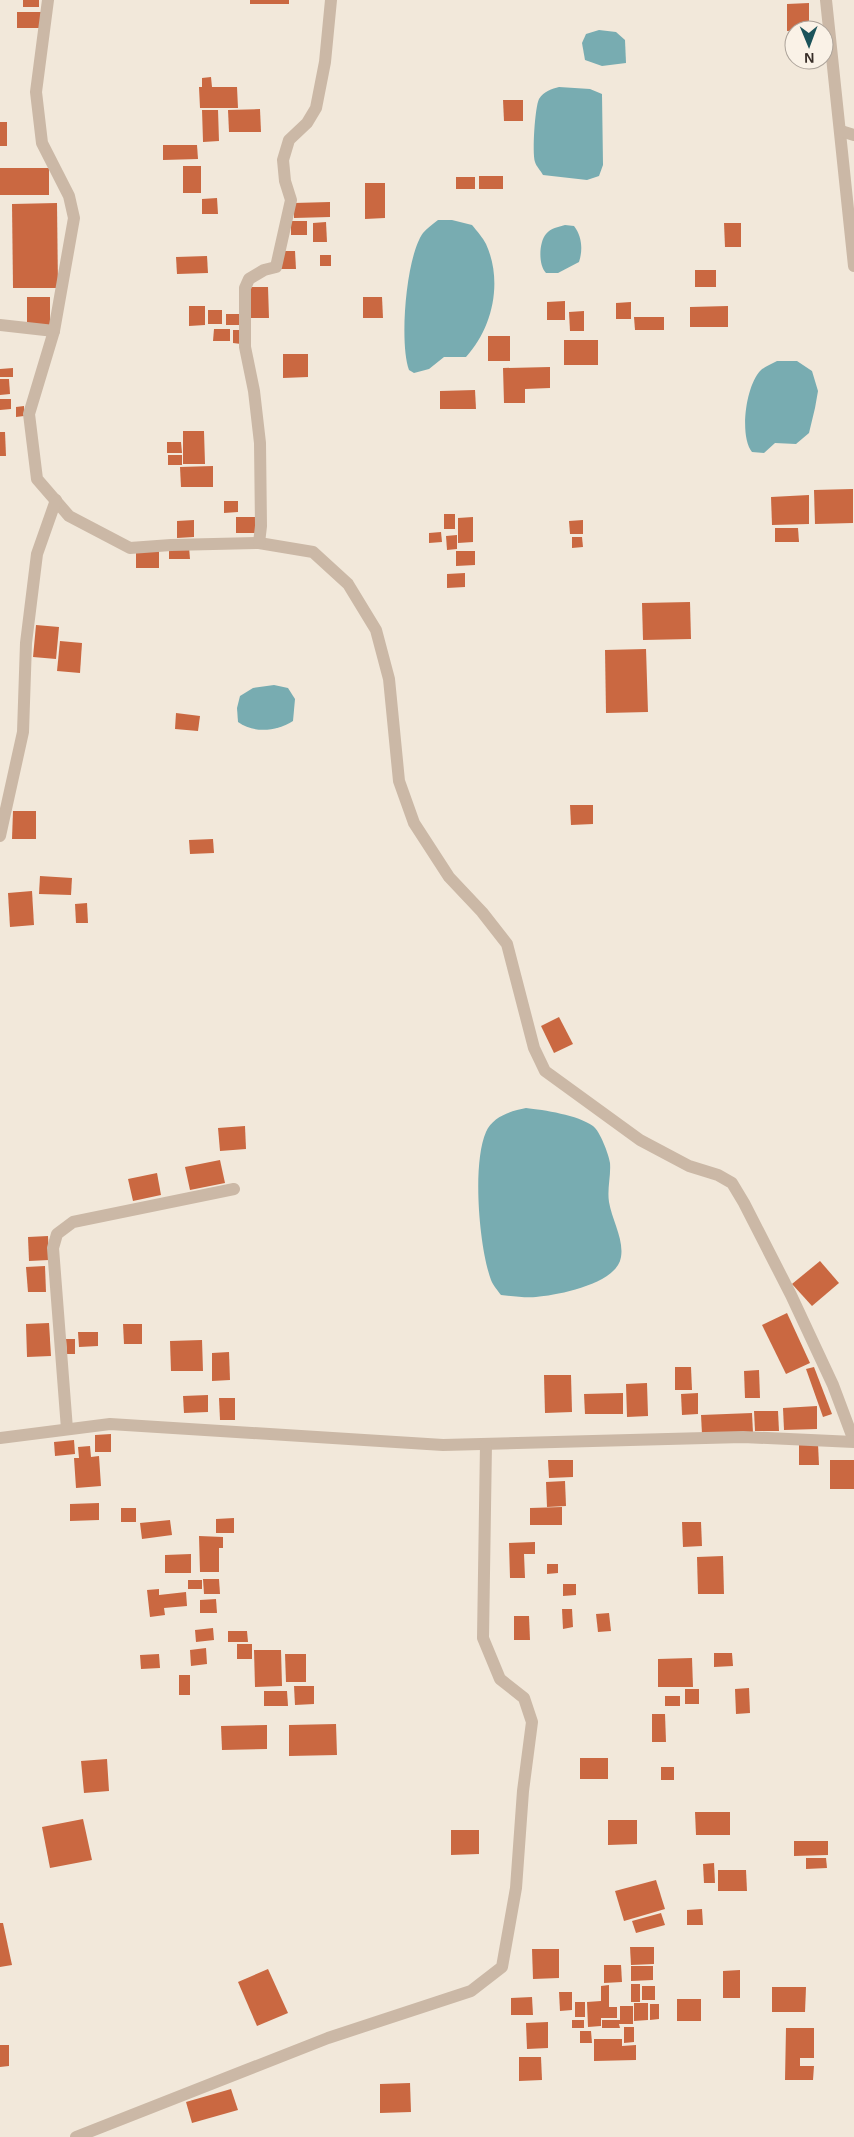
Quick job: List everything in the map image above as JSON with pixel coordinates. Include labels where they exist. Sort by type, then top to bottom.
[{"type":"street","points":[[0,1438],[110,1424],[443,1444],[743,1438],[854,1441],[833,1385],[791,1295],[732,1183],[718,1175],[689,1166],[640,1140],[545,1070],[534,1048],[506,944],[482,912],[449,877],[414,823],[399,781],[389,679],[376,630],[348,584],[313,552],[259,543],[130,548],[69,516],[37,480],[28,414],[54,331],[74,218],[69,196],[42,143],[36,92],[48,0]]},
{"type":"street","points":[[259,543],[261,526],[260,443],[254,391],[245,347],[245,288],[249,279],[264,270],[276,267],[290,200],[285,181],[283,160],[290,140],[307,123],[316,108],[325,62],[331,0]]},
{"type":"street","points":[[826,0],[854,266]]},
{"type":"street","points":[[841,131],[854,135]]},
{"type":"street","points":[[0,325],[54,331]]},
{"type":"street","points":[[0,836],[23,732],[26,643],[37,554],[56,500]]},
{"type":"street","points":[[67,1429],[53,1248],[57,1234],[74,1222],[234,1189]]},
{"type":"street","points":[[76,2137],[328,2038],[471,1992],[502,1967],[516,1888],[523,1791],[532,1722],[524,1698],[500,1679],[482,1638],[486,1444]]},
{"type":"water","points":[[599,30],[616,32],[625,40],[626,63],[602,66],[585,60],[582,43],[586,34]]},
{"type":"water","points":[[559,87],[590,89],[602,94],[603,165],[599,176],[587,180],[543,175],[536,164],[534,140],[539,99],[548,91]]},
{"type":"water","points":[[438,220],[452,220],[472,225],[483,239],[491,258],[494,273],[492,304],[483,332],[466,357],[444,357],[429,369],[414,373],[409,370],[406,357],[405,321],[408,279],[417,244],[423,233]]},
{"type":"water","points":[[565,225],[574,226],[579,234],[581,253],[579,262],[558,273],[546,273],[541,259],[542,242],[550,230]]},
{"type":"water","points":[[777,361],[797,361],[812,371],[818,391],[809,433],[796,444],[775,443],[764,453],[752,452],[748,445],[745,423],[751,388],[760,371]]},
{"type":"water","points":[[274,685],[288,688],[295,699],[293,721],[280,727],[266,730],[245,726],[238,722],[237,708],[240,696],[253,688]]},
{"type":"water","points":[[526,1108],[570,1116],[587,1122],[596,1129],[606,1149],[610,1163],[609,1202],[621,1243],[621,1257],[617,1266],[598,1281],[572,1291],[532,1297],[501,1295],[491,1280],[480,1227],[478,1184],[482,1146],[489,1126],[498,1118]]},
{"type":"building","points":[[23,0],[39,0],[39,7],[23,7]]},
{"type":"building","points":[[250,0],[289,0],[289,4],[250,4]]},
{"type":"building","points":[[809,3],[809,20],[787,20],[787,4]]},
{"type":"building","points":[[17,12],[41,12],[41,28],[17,28]]},
{"type":"building","points":[[211,77],[212,87],[237,87],[238,108],[200,108],[199,87],[202,87],[202,78]]},
{"type":"building","points":[[503,100],[523,100],[523,121],[504,121]]},
{"type":"building","points":[[260,109],[261,132],[229,132],[228,110]]},
{"type":"building","points":[[202,110],[218,110],[219,141],[203,142]]},
{"type":"building","points":[[0,122],[7,122],[7,146],[0,146]]},
{"type":"building","points":[[163,145],[197,145],[198,159],[163,160]]},
{"type":"building","points":[[183,166],[201,166],[201,193],[183,193]]},
{"type":"building","points":[[0,168],[49,168],[49,195],[0,195]]},
{"type":"building","points":[[479,176],[503,176],[503,189],[479,189]]},
{"type":"building","points":[[456,177],[475,177],[475,189],[456,189]]},
{"type":"building","points":[[365,183],[385,183],[385,218],[365,219]]},
{"type":"building","points":[[217,198],[218,214],[202,214],[202,199]]},
{"type":"building","points":[[330,202],[330,217],[294,218],[294,203]]},
{"type":"building","points":[[57,203],[58,288],[13,288],[12,204]]},
{"type":"building","points":[[291,221],[307,221],[307,235],[291,235]]},
{"type":"building","points":[[326,222],[327,242],[313,242],[313,223]]},
{"type":"building","points":[[724,223],[741,223],[741,247],[725,247]]},
{"type":"building","points":[[281,251],[295,251],[296,269],[281,269]]},
{"type":"building","points":[[320,255],[331,255],[331,266],[320,266]]},
{"type":"building","points":[[207,256],[208,273],[177,274],[176,257]]},
{"type":"building","points":[[695,270],[716,270],[716,287],[695,287]]},
{"type":"building","points":[[249,287],[268,287],[269,318],[249,318]]},
{"type":"building","points":[[27,297],[50,297],[50,326],[27,326]]},
{"type":"building","points":[[363,297],[382,297],[383,318],[363,318]]},
{"type":"building","points":[[565,301],[565,320],[547,320],[547,302]]},
{"type":"building","points":[[631,302],[631,319],[616,319],[616,303]]},
{"type":"building","points":[[189,306],[205,306],[205,325],[189,326]]},
{"type":"building","points":[[728,306],[728,327],[690,327],[690,307]]},
{"type":"building","points":[[208,310],[222,310],[222,324],[208,324]]},
{"type":"building","points":[[584,311],[584,331],[570,331],[569,312]]},
{"type":"building","points":[[226,314],[240,314],[240,325],[226,325]]},
{"type":"building","points":[[634,317],[664,317],[664,330],[635,330]]},
{"type":"building","points":[[214,329],[230,329],[230,341],[213,341]]},
{"type":"building","points":[[233,330],[241,330],[241,344],[233,343]]},
{"type":"building","points":[[488,336],[510,336],[510,361],[488,361]]},
{"type":"building","points":[[564,340],[598,340],[598,365],[564,365]]},
{"type":"building","points":[[283,354],[308,354],[308,377],[283,378]]},
{"type":"building","points":[[550,367],[550,388],[525,389],[525,403],[504,403],[503,368]]},
{"type":"building","points":[[13,368],[13,377],[0,377],[0,369]]},
{"type":"building","points":[[0,379],[9,379],[10,394],[0,395]]},
{"type":"building","points":[[475,390],[476,409],[440,409],[440,391]]},
{"type":"building","points":[[0,399],[11,399],[11,409],[0,410]]},
{"type":"building","points":[[24,406],[24,416],[16,417],[16,407]]},
{"type":"building","points":[[183,431],[204,431],[205,464],[183,464]]},
{"type":"building","points":[[0,432],[5,432],[6,456],[0,456]]},
{"type":"building","points":[[167,442],[181,442],[182,453],[167,453]]},
{"type":"building","points":[[168,455],[182,455],[182,465],[168,465]]},
{"type":"building","points":[[213,466],[213,487],[181,487],[180,467]]},
{"type":"building","points":[[853,489],[853,523],[815,524],[814,490]]},
{"type":"building","points":[[809,495],[809,524],[772,525],[771,497]]},
{"type":"building","points":[[224,501],[238,501],[238,512],[224,513]]},
{"type":"building","points":[[444,514],[455,514],[455,529],[444,529]]},
{"type":"building","points":[[236,517],[257,517],[257,533],[236,533]]},
{"type":"building","points":[[473,517],[473,542],[458,543],[458,518]]},
{"type":"building","points":[[194,520],[194,537],[177,538],[177,521]]},
{"type":"building","points":[[583,520],[583,534],[570,534],[569,521]]},
{"type":"building","points":[[775,528],[798,528],[799,542],[775,542]]},
{"type":"building","points":[[441,532],[442,542],[429,543],[429,533]]},
{"type":"building","points":[[457,535],[457,549],[447,550],[446,536]]},
{"type":"building","points":[[572,537],[582,537],[583,547],[572,548]]},
{"type":"building","points":[[169,547],[189,547],[190,559],[169,559]]},
{"type":"building","points":[[159,551],[159,568],[136,568],[136,552]]},
{"type":"building","points":[[456,551],[475,551],[475,565],[456,566]]},
{"type":"building","points":[[465,573],[465,587],[447,588],[447,574]]},
{"type":"building","points":[[690,602],[691,639],[643,640],[642,603]]},
{"type":"building","points":[[36,625],[59,627],[56,659],[33,657]]},
{"type":"building","points":[[60,641],[82,643],[80,673],[57,671]]},
{"type":"building","points":[[646,649],[648,712],[606,713],[605,650]]},
{"type":"building","points":[[176,713],[200,716],[198,731],[175,729]]},
{"type":"building","points":[[570,805],[593,805],[593,824],[571,825]]},
{"type":"building","points":[[13,811],[36,811],[36,839],[12,839]]},
{"type":"building","points":[[213,839],[214,853],[190,854],[189,840]]},
{"type":"building","points":[[40,876],[72,878],[71,895],[39,894]]},
{"type":"building","points":[[32,891],[34,925],[10,927],[8,893]]},
{"type":"building","points":[[87,903],[88,923],[76,923],[75,904]]},
{"type":"building","points":[[559,1017],[573,1044],[554,1053],[541,1026]]},
{"type":"building","points":[[245,1126],[246,1149],[220,1151],[218,1128]]},
{"type":"building","points":[[220,1160],[225,1183],[190,1190],[185,1167]]},
{"type":"building","points":[[157,1173],[161,1195],[133,1201],[128,1179]]},
{"type":"building","points":[[48,1236],[49,1260],[29,1261],[28,1237]]},
{"type":"building","points":[[820,1261],[839,1283],[812,1306],[792,1284]]},
{"type":"building","points":[[45,1266],[46,1292],[28,1292],[26,1267]]},
{"type":"building","points":[[787,1313],[810,1363],[786,1374],[762,1325]]},
{"type":"building","points":[[49,1323],[51,1356],[27,1357],[26,1324]]},
{"type":"building","points":[[123,1324],[142,1324],[142,1344],[124,1344]]},
{"type":"building","points":[[78,1332],[98,1332],[98,1346],[79,1347]]},
{"type":"building","points":[[66,1339],[75,1339],[75,1354],[67,1354]]},
{"type":"building","points":[[202,1340],[203,1371],[171,1371],[170,1341]]},
{"type":"building","points":[[229,1352],[230,1380],[212,1381],[212,1353]]},
{"type":"building","points":[[675,1367],[691,1367],[692,1390],[675,1390]]},
{"type":"building","points":[[814,1367],[832,1414],[823,1417],[806,1369]]},
{"type":"building","points":[[759,1370],[760,1398],[745,1398],[744,1371]]},
{"type":"building","points":[[544,1375],[571,1375],[572,1412],[545,1413]]},
{"type":"building","points":[[647,1383],[648,1416],[627,1417],[626,1384]]},
{"type":"building","points":[[623,1393],[623,1414],[585,1414],[584,1394]]},
{"type":"building","points":[[698,1393],[698,1414],[682,1415],[681,1394]]},
{"type":"building","points":[[208,1395],[208,1412],[184,1413],[183,1396]]},
{"type":"building","points":[[219,1398],[235,1398],[235,1420],[220,1420]]},
{"type":"building","points":[[817,1406],[817,1429],[784,1430],[783,1408]]},
{"type":"building","points":[[754,1411],[778,1411],[779,1431],[755,1431]]},
{"type":"building","points":[[752,1413],[753,1433],[702,1434],[701,1415]]},
{"type":"building","points":[[111,1434],[111,1452],[95,1452],[95,1435]]},
{"type":"building","points":[[74,1440],[75,1454],[55,1456],[54,1442]]},
{"type":"building","points":[[799,1444],[818,1444],[819,1465],[799,1465]]},
{"type":"building","points":[[90,1446],[91,1457],[99,1456],[101,1486],[76,1488],[74,1458],[79,1458],[78,1447]]},
{"type":"building","points":[[548,1460],[573,1460],[573,1477],[549,1478]]},
{"type":"building","points":[[830,1460],[854,1460],[854,1489],[830,1489]]},
{"type":"building","points":[[565,1481],[566,1506],[547,1507],[546,1482]]},
{"type":"building","points":[[99,1503],[99,1520],[70,1521],[70,1504]]},
{"type":"building","points":[[562,1507],[562,1525],[530,1525],[530,1508]]},
{"type":"building","points":[[121,1508],[136,1508],[136,1522],[121,1522]]},
{"type":"building","points":[[234,1518],[234,1533],[216,1533],[216,1519]]},
{"type":"building","points":[[170,1520],[172,1535],[142,1539],[140,1523]]},
{"type":"building","points":[[682,1522],[701,1522],[702,1546],[683,1547]]},
{"type":"building","points":[[199,1536],[223,1537],[223,1548],[219,1548],[219,1572],[200,1572]]},
{"type":"building","points":[[535,1542],[535,1554],[524,1554],[525,1578],[510,1578],[509,1543]]},
{"type":"building","points":[[191,1554],[191,1573],[165,1573],[165,1555]]},
{"type":"building","points":[[723,1556],[724,1594],[698,1594],[697,1557]]},
{"type":"building","points":[[547,1564],[558,1564],[558,1573],[547,1574]]},
{"type":"building","points":[[203,1579],[219,1579],[220,1594],[204,1594]]},
{"type":"building","points":[[188,1580],[202,1580],[202,1589],[188,1589]]},
{"type":"building","points":[[563,1584],[576,1584],[576,1595],[563,1596]]},
{"type":"building","points":[[159,1589],[159,1595],[186,1592],[187,1606],[164,1608],[165,1615],[150,1617],[147,1590]]},
{"type":"building","points":[[216,1599],[217,1613],[200,1613],[200,1600]]},
{"type":"building","points":[[562,1609],[572,1609],[573,1627],[563,1629]]},
{"type":"building","points":[[609,1613],[611,1631],[598,1632],[596,1614]]},
{"type":"building","points":[[514,1616],[529,1616],[530,1640],[514,1640]]},
{"type":"building","points":[[213,1628],[214,1640],[196,1642],[195,1630]]},
{"type":"building","points":[[228,1631],[247,1631],[248,1642],[228,1642]]},
{"type":"building","points":[[237,1644],[252,1644],[252,1659],[237,1659]]},
{"type":"building","points":[[206,1648],[207,1664],[191,1666],[190,1650]]},
{"type":"building","points":[[254,1650],[281,1650],[282,1686],[255,1687]]},
{"type":"building","points":[[714,1653],[732,1653],[733,1666],[714,1667]]},
{"type":"building","points":[[159,1654],[160,1668],[141,1669],[140,1655]]},
{"type":"building","points":[[285,1654],[306,1654],[306,1682],[286,1682]]},
{"type":"building","points":[[692,1658],[693,1687],[658,1687],[658,1659]]},
{"type":"building","points":[[179,1675],[190,1675],[190,1695],[179,1695]]},
{"type":"building","points":[[294,1686],[314,1686],[314,1704],[295,1705]]},
{"type":"building","points":[[749,1688],[750,1713],[736,1714],[735,1689]]},
{"type":"building","points":[[685,1689],[699,1689],[699,1704],[685,1704]]},
{"type":"building","points":[[264,1691],[287,1691],[288,1706],[264,1706]]},
{"type":"building","points":[[665,1696],[680,1696],[680,1706],[665,1706]]},
{"type":"building","points":[[652,1714],[665,1714],[666,1742],[652,1742]]},
{"type":"building","points":[[336,1724],[337,1755],[289,1756],[289,1725]]},
{"type":"building","points":[[267,1725],[267,1749],[222,1750],[221,1726]]},
{"type":"building","points":[[580,1758],[608,1758],[608,1779],[580,1779]]},
{"type":"building","points":[[107,1759],[109,1791],[84,1793],[81,1761]]},
{"type":"building","points":[[661,1767],[674,1767],[674,1780],[661,1780]]},
{"type":"building","points":[[695,1812],[730,1812],[730,1835],[696,1835]]},
{"type":"building","points":[[83,1819],[92,1860],[50,1868],[42,1827]]},
{"type":"building","points":[[608,1820],[637,1820],[637,1844],[608,1845]]},
{"type":"building","points":[[451,1830],[479,1830],[479,1854],[451,1855]]},
{"type":"building","points":[[794,1841],[828,1841],[828,1855],[794,1856]]},
{"type":"building","points":[[806,1858],[826,1858],[827,1868],[806,1869]]},
{"type":"building","points":[[714,1863],[715,1883],[704,1883],[703,1864]]},
{"type":"building","points":[[718,1870],[746,1870],[747,1891],[718,1891]]},
{"type":"building","points":[[656,1880],[665,1909],[624,1921],[615,1891]]},
{"type":"building","points":[[702,1909],[703,1925],[687,1925],[687,1910]]},
{"type":"building","points":[[661,1913],[665,1925],[636,1933],[632,1921]]},
{"type":"building","points":[[0,1923],[3,1923],[12,1965],[0,1967]]},
{"type":"building","points":[[630,1947],[654,1947],[654,1964],[631,1965]]},
{"type":"building","points":[[532,1949],[559,1949],[559,1978],[533,1979]]},
{"type":"building","points":[[604,1965],[621,1965],[622,1982],[604,1983]]},
{"type":"building","points":[[631,1966],[653,1966],[653,1980],[631,1981]]},
{"type":"building","points":[[268,1969],[288,2013],[257,2026],[238,1982]]},
{"type":"building","points":[[740,1970],[740,1998],[723,1998],[723,1971]]},
{"type":"building","points":[[631,1984],[640,1984],[640,2002],[631,2002]]},
{"type":"building","points":[[609,1985],[609,2007],[617,2007],[617,2018],[601,2018],[601,2026],[588,2027],[587,2002],[601,2001],[601,1986]]},
{"type":"building","points":[[642,1986],[655,1986],[655,2000],[642,2000]]},
{"type":"building","points":[[772,1987],[806,1987],[805,2012],[772,2012]]},
{"type":"building","points":[[559,1992],[572,1992],[572,2010],[560,2011]]},
{"type":"building","points":[[532,1997],[533,2015],[511,2015],[511,1998]]},
{"type":"building","points":[[677,1999],[701,1999],[701,2021],[677,2021]]},
{"type":"building","points":[[575,2002],[585,2002],[585,2017],[575,2017]]},
{"type":"building","points":[[634,2003],[648,2003],[648,2020],[634,2021]]},
{"type":"building","points":[[650,2004],[659,2004],[659,2019],[650,2020]]},
{"type":"building","points":[[620,2006],[633,2006],[633,2024],[619,2024],[620,2028],[602,2028],[602,2020],[620,2020]]},
{"type":"building","points":[[572,2020],[584,2020],[584,2028],[572,2028]]},
{"type":"building","points":[[548,2022],[548,2048],[527,2049],[526,2023]]},
{"type":"building","points":[[624,2027],[634,2027],[634,2042],[624,2043]]},
{"type":"building","points":[[786,2028],[814,2028],[814,2058],[800,2058],[800,2066],[814,2066],[813,2080],[785,2080]]},
{"type":"building","points":[[580,2031],[591,2031],[592,2043],[580,2043]]},
{"type":"building","points":[[594,2039],[622,2039],[622,2046],[636,2045],[636,2060],[594,2061]]},
{"type":"building","points":[[0,2045],[9,2045],[9,2066],[0,2067]]},
{"type":"building","points":[[519,2057],[541,2057],[542,2080],[519,2081]]},
{"type":"building","points":[[410,2083],[411,2112],[380,2113],[380,2084]]},
{"type":"building","points":[[231,2089],[238,2110],[192,2123],[186,2102]]}]
